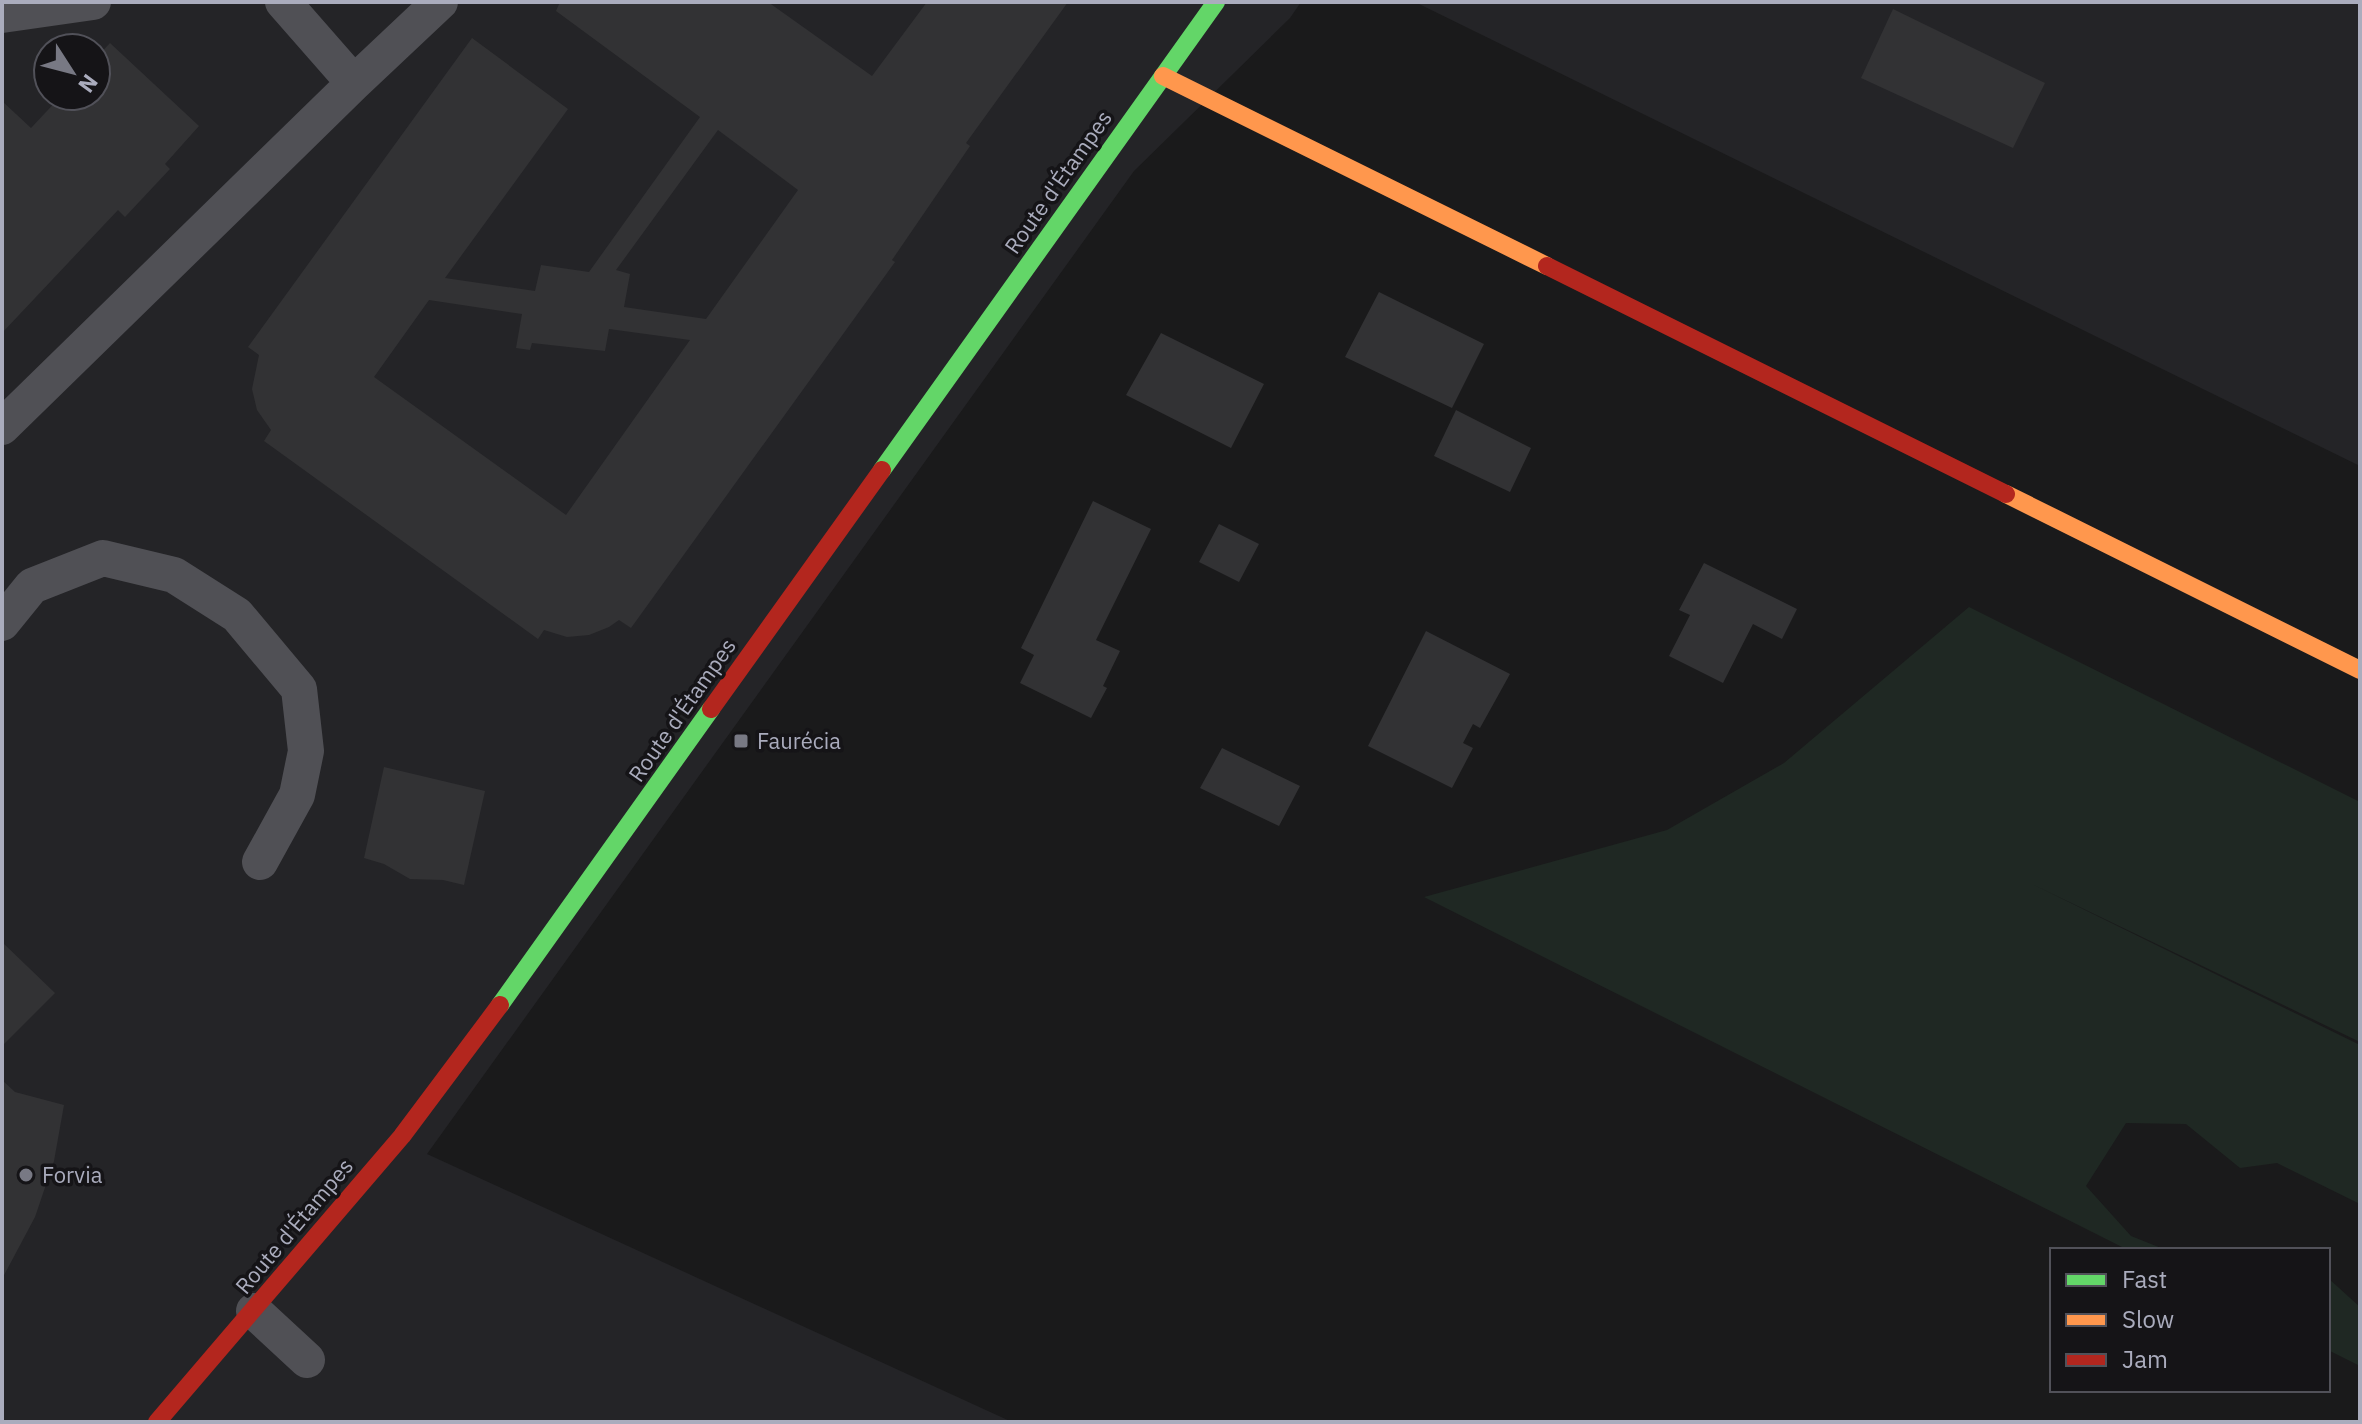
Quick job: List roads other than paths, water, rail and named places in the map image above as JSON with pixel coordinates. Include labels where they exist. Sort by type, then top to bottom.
[{"type":"main road","name":"Route d'Étampes","points":[[157,1422],[402,1136],[480,1033],[1216,2]]},
{"type":"main road","points":[[1163,76],[2360,670]]},
{"type":"lane","points":[[2,15],[93,2]]},
{"type":"lane","points":[[283,2],[354,83]]},
{"type":"lane","points":[[2,427],[440,2]]},
{"type":"lane","points":[[2,623],[32,586],[103,558],[174,575],[237,615],[299,689],[306,751],[297,795],[260,862]]},
{"type":"lane","points":[[254,1311],[307,1360]]},
{"type":"place","name":"Faurécia","points":[[741,741]]},
{"type":"place","name":"Forvia","points":[[26,1175]]}]
